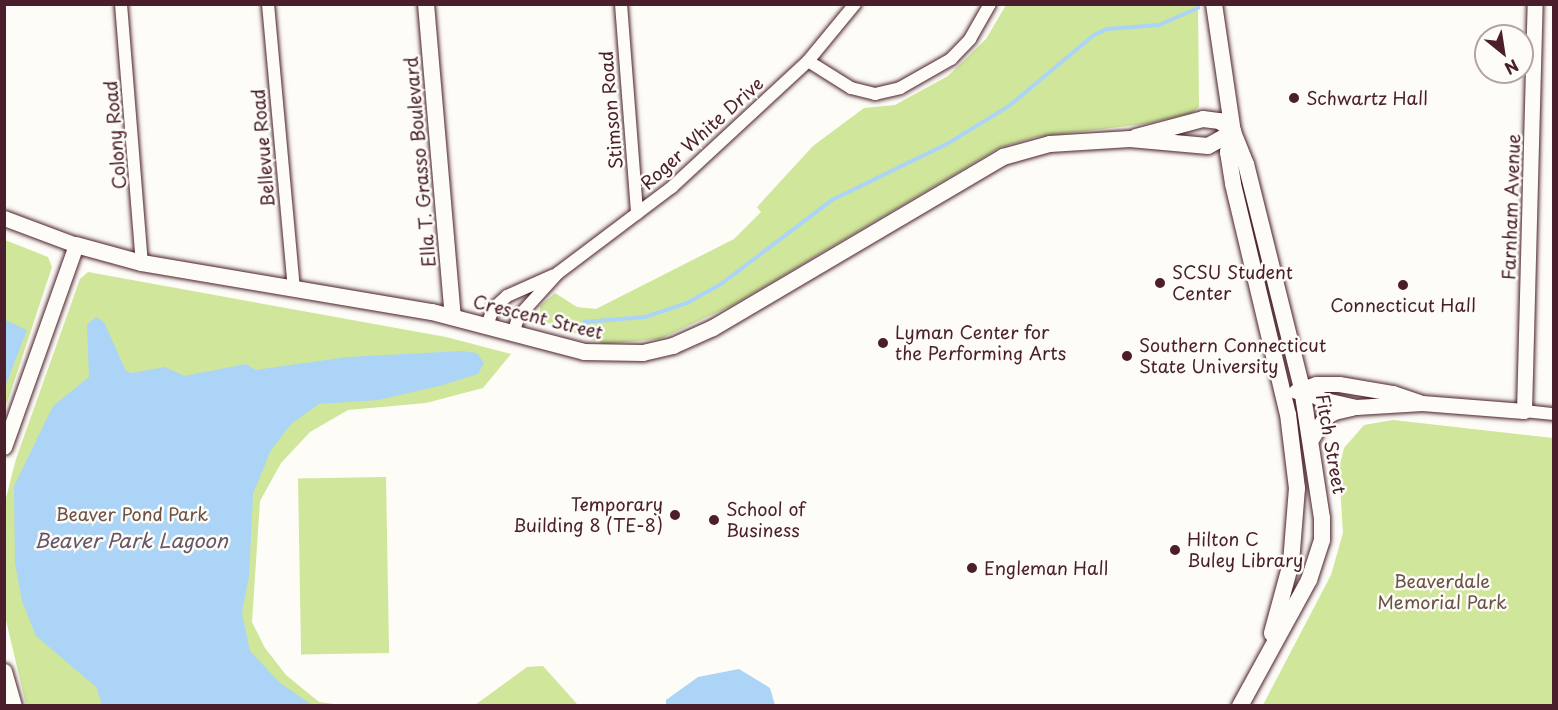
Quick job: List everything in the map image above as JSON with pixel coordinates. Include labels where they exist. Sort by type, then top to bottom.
[{"type":"main road","name":"Ella T. Grasso Boulevard","points":[[426,4],[453,316]]},
{"type":"main road","name":"Fitch Street","points":[[1214,4],[1233,132],[1246,164],[1302,389],[1312,438],[1323,518],[1316,562],[1240,705]]},
{"type":"main road","name":"Crescent Street","points":[[76,245],[142,263],[294,287],[453,316],[602,354],[643,353],[673,346],[713,328],[1003,158],[1050,144],[1130,139],[1208,146],[1233,132],[1220,121],[1203,119],[1130,139]]},
{"type":"main road","name":"Fitch Street","points":[[1233,132],[1228,152],[1233,184],[1284,394],[1295,461],[1297,528],[1278,618],[1252,684]]},
{"type":"street","name":"Colony Road","points":[[121,4],[142,263]]},
{"type":"street","name":"Bellevue Road","points":[[268,4],[294,287]]},
{"type":"street","name":"Stimson Road","points":[[621,4],[637,213]]},
{"type":"street","name":"Roger White Drive","points":[[513,333],[519,316],[558,273],[672,187],[808,62],[855,4]]},
{"type":"street","points":[[808,62],[851,88],[875,94],[900,88],[951,59],[970,39],[990,4]]},
{"type":"street","name":"Farnham Avenue","points":[[1524,411],[1535,4]]},
{"type":"street","name":"Crescent Street","points":[[4,218],[76,245]]},
{"type":"street","points":[[4,447],[76,245]]},
{"type":"street","name":"Roger White Drive","points":[[487,325],[494,309],[507,296],[558,273]]},
{"type":"street","points":[[1284,394],[1316,384],[1339,384],[1393,393],[1422,403]]},
{"type":"street","points":[[1302,389],[1321,399],[1356,407],[1392,408],[1422,403],[1554,414]]},
{"type":"street","points":[[1312,438],[1334,412],[1356,407]]},
{"type":"street","points":[[4,671],[14,705]]},
{"type":"green space","points":[[1006,5],[1198,5],[1199,107],[1192,113],[1145,124],[1036,137],[999,148],[733,305],[660,339],[604,344],[540,320],[540,306],[555,293],[577,307],[596,309],[734,239],[761,212],[757,207],[813,146],[864,108],[895,105],[948,76],[986,39]]},
{"type":"green space","points":[[5,240],[48,257],[52,267],[5,409]]},
{"type":"green space","name":"Beaver Park Lagoon","points":[[88,272],[446,337],[511,354],[483,388],[426,403],[348,410],[310,432],[281,463],[260,501],[252,622],[265,648],[286,675],[319,702],[342,705],[26,705],[5,616],[5,502],[16,459],[80,279]]},
{"type":"green space","name":"Beaverdale Memorial Park","points":[[1393,420],[1553,438],[1553,705],[1263,705],[1331,575],[1343,533],[1339,469],[1344,448],[1364,425]]},
{"type":"green space","points":[[386,477],[389,653],[301,655],[298,479]]},
{"type":"green space","points":[[543,666],[578,705],[475,705],[527,667]]},
{"type":"water","name":"Beaver Park Lagoon","points":[[96,317],[104,322],[126,371],[132,373],[165,367],[184,376],[246,364],[255,370],[348,357],[462,351],[477,353],[484,363],[478,374],[443,385],[378,400],[319,404],[291,424],[271,450],[253,494],[249,576],[242,613],[250,651],[280,683],[312,705],[102,705],[96,687],[36,636],[22,601],[15,563],[14,486],[53,406],[89,377],[87,325]]},
{"type":"water","points":[[5,320],[27,330],[5,387]]},
{"type":"water","points":[[739,669],[770,688],[775,705],[666,705],[666,700],[698,677]]},
{"type":"waterway","points":[[584,322],[645,317],[687,303],[721,284],[832,200],[947,144],[1009,106],[1094,35],[1107,29],[1159,25],[1198,8]]},
{"type":"place","name":"Schwartz Hall","points":[[1294,98]]},
{"type":"place","name":"SCSU Student Center","points":[[1160,283]]},
{"type":"place","name":"Connecticut Hall","points":[[1403,285]]},
{"type":"place","name":"Lyman Center for the Performing Arts","points":[[883,343]]},
{"type":"place","name":"Southern Connecticut State University","points":[[1127,356]]},
{"type":"place","name":"Temporary Building 8 (TE-8)","points":[[675,515]]},
{"type":"place","name":"School of Business","points":[[714,520]]},
{"type":"place","name":"Hilton C Buley Library","points":[[1175,550]]},
{"type":"place","name":"Engleman Hall","points":[[972,568]]},
{"type":"park label","name":"Beaver Pond Park","points":[[132,514]]}]
